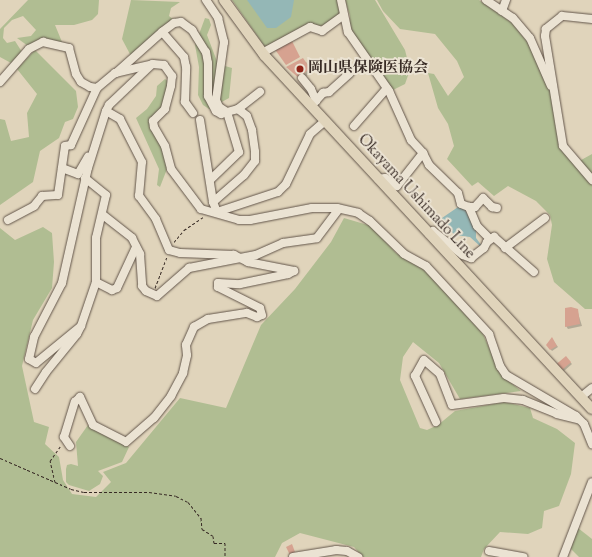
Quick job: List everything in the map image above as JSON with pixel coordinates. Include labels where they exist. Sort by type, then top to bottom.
[{"type":"main road","name":"Okayama Ushimado Line","points":[[224,0],[262,53],[313,104],[324,121],[592,409]]},
{"type":"street","points":[[206,0],[218,18],[224,42],[216,100],[219,107],[227,112],[239,152],[210,180]]},
{"type":"street","points":[[341,0],[348,32],[387,88],[411,140],[430,165],[458,193],[461,204],[468,208],[477,226],[490,239],[497,239],[505,248],[534,272]]},
{"type":"street","points":[[486,0],[512,18],[530,38],[556,98]]},
{"type":"street","points":[[502,11],[506,0]]},
{"type":"street","points":[[262,53],[310,27],[322,31],[344,15]]},
{"type":"street","points":[[592,19],[562,16],[546,29],[563,146],[592,180]]},
{"type":"street","points":[[8,220],[34,206],[42,196],[58,195],[65,146],[71,146],[97,88],[174,23],[181,22],[192,30],[206,52],[208,63],[208,96],[211,104],[221,114],[238,109],[260,92]]},
{"type":"street","points":[[162,32],[184,57],[186,67],[185,102],[193,113]]},
{"type":"street","points":[[0,82],[29,49],[39,43],[48,42],[69,48],[76,74],[81,82],[97,88]]},
{"type":"street","points":[[115,73],[153,64],[164,65],[172,76],[166,109],[153,121],[165,146],[171,169],[193,202],[201,209],[217,212],[239,220],[250,220],[312,208],[339,209],[358,213],[370,221],[399,250],[426,266],[489,334],[500,366],[506,375],[580,420],[592,444]]},
{"type":"street","points":[[81,326],[36,363],[29,359],[34,337],[62,283],[92,154],[106,112],[109,105],[153,64]]},
{"type":"street","points":[[313,104],[350,73]]},
{"type":"street","points":[[302,78],[311,89],[313,104]]},
{"type":"street","points":[[354,126],[387,88]]},
{"type":"street","points":[[213,202],[244,175],[255,162],[252,130],[247,116],[238,109]]},
{"type":"street","points":[[70,446],[64,437],[75,402],[80,397],[93,426],[126,442],[154,418],[171,396],[182,373],[187,355],[186,345],[194,327],[208,319],[247,313],[260,317],[263,312],[260,308],[218,287],[217,284],[240,284],[288,274],[294,271],[248,262],[234,255],[180,254],[169,250],[156,219],[139,196],[142,162],[120,119],[106,112]]},
{"type":"street","points":[[200,120],[213,202],[217,212]]},
{"type":"street","points":[[217,212],[278,192],[286,184],[310,134],[324,121]]},
{"type":"street","points":[[378,179],[386,178],[397,186],[422,153]]},
{"type":"street","points":[[62,168],[78,174],[87,158],[92,154]]},
{"type":"street","points":[[35,389],[46,372],[77,334],[96,282],[96,238],[103,215],[106,195],[86,178]]},
{"type":"street","points":[[468,208],[475,206],[483,198],[492,207],[498,208]]},
{"type":"street","points":[[103,215],[127,232],[140,254],[142,286],[153,294],[160,296],[189,268],[242,258],[283,243],[317,238],[339,209]]},
{"type":"street","points":[[505,248],[546,218]]},
{"type":"street","points":[[429,234],[433,231],[463,255],[470,258],[484,248],[490,239]]},
{"type":"street","points":[[96,282],[112,290],[117,288],[136,246]]},
{"type":"street","points":[[436,422],[415,376],[424,360],[440,374],[452,405],[504,398],[523,400],[557,414],[580,420]]},
{"type":"street","points":[[580,397],[592,388]]},
{"type":"street","points":[[563,557],[592,482]]},
{"type":"street","points":[[324,557],[341,550]]},
{"type":"street","points":[[293,557],[341,550],[358,557]]},
{"type":"street","points":[[489,551],[523,557]]},
{"type":"path","points":[[153,294],[169,250],[174,241],[192,223],[217,212]]},
{"type":"path","points":[[55,482],[50,461],[59,451],[64,437]]},
{"type":"path","points":[[0,458],[55,482],[84,492],[149,492],[176,496],[188,502],[201,518],[202,529],[213,536],[214,542],[225,543],[225,557]]},
{"type":"green space","points":[[28,0],[99,0],[98,14],[92,20],[74,25],[55,25],[62,42],[41,40],[28,46],[17,38],[31,36],[36,30],[23,16],[12,20],[4,28],[3,38],[7,43],[15,41],[22,52],[11,63],[0,57],[0,29]]},
{"type":"green space","points":[[131,0],[180,2],[171,8],[169,16],[174,20],[163,26],[131,56],[122,39]]},
{"type":"green space","points":[[232,0],[339,0],[342,12],[330,23],[320,26],[309,23],[265,47]]},
{"type":"green space","points":[[345,0],[375,0],[405,50],[410,70],[405,84],[391,91],[350,31],[350,16]]},
{"type":"green space","points":[[377,0],[479,0],[512,23],[528,43],[554,98],[557,133],[574,164],[592,154],[592,309],[585,309],[554,282],[547,259],[552,225],[550,215],[536,201],[508,186],[494,196],[478,182],[472,186],[447,159],[454,146],[448,124],[438,108],[428,73],[434,74],[448,96],[464,77],[457,61],[435,34],[400,29],[383,11]]},
{"type":"green space","points":[[205,18],[209,19],[211,25],[207,35],[218,64],[232,68],[229,98],[209,109],[203,105],[198,95],[199,67],[195,45]]},
{"type":"green space","points":[[35,50],[76,91],[78,107],[73,119],[65,122],[59,138],[40,151],[33,182],[0,205],[0,119],[5,120],[11,141],[29,137],[27,113],[37,94],[17,69]]},
{"type":"green space","points":[[165,79],[169,82],[163,108],[151,119],[163,147],[167,169],[160,187],[157,185],[159,169],[136,118],[147,109],[156,96],[157,86]]},
{"type":"green space","points":[[344,218],[371,226],[396,253],[423,268],[483,334],[501,375],[521,391],[460,399],[439,363],[413,342],[403,357],[400,380],[420,428],[427,430],[438,425],[455,411],[505,402],[530,408],[533,418],[557,429],[575,443],[571,474],[559,506],[544,511],[542,528],[528,534],[500,532],[484,549],[481,557],[363,557],[354,547],[300,533],[282,543],[275,557],[0,557],[0,228],[15,240],[43,227],[52,233],[54,262],[52,288],[33,320],[22,366],[34,422],[49,427],[45,444],[59,457],[63,480],[72,494],[96,497],[111,482],[103,472],[126,463],[180,398],[226,408],[261,325],[295,289],[331,242]]},
{"type":"green space","points":[[88,425],[129,447],[122,462],[98,471],[103,476],[100,484],[89,491],[69,485],[66,482],[67,465],[71,464],[78,466],[76,442]]},
{"type":"green space","points":[[578,528],[592,539],[592,557],[579,557],[570,548]]},
{"type":"water","points":[[247,0],[294,0],[291,17],[276,28],[267,28]]},
{"type":"water","points":[[461,205],[464,207],[476,230],[476,238],[482,246],[481,247],[470,237],[455,235],[441,223],[442,218]]},
{"type":"building","points":[[291,39],[300,57],[286,65],[274,48]]},
{"type":"building","points":[[303,58],[310,68],[299,78],[286,67]]},
{"type":"building","points":[[571,307],[578,309],[580,324],[565,327],[565,308]]},
{"type":"building","points":[[552,337],[557,346],[550,350],[546,345]]},
{"type":"building","points":[[566,356],[571,362],[562,370],[557,364]]},
{"type":"building","points":[[292,544],[295,552],[290,555],[286,547]]},
{"type":"place","name":"岡山県保険医協会","points":[[300,69]]}]
